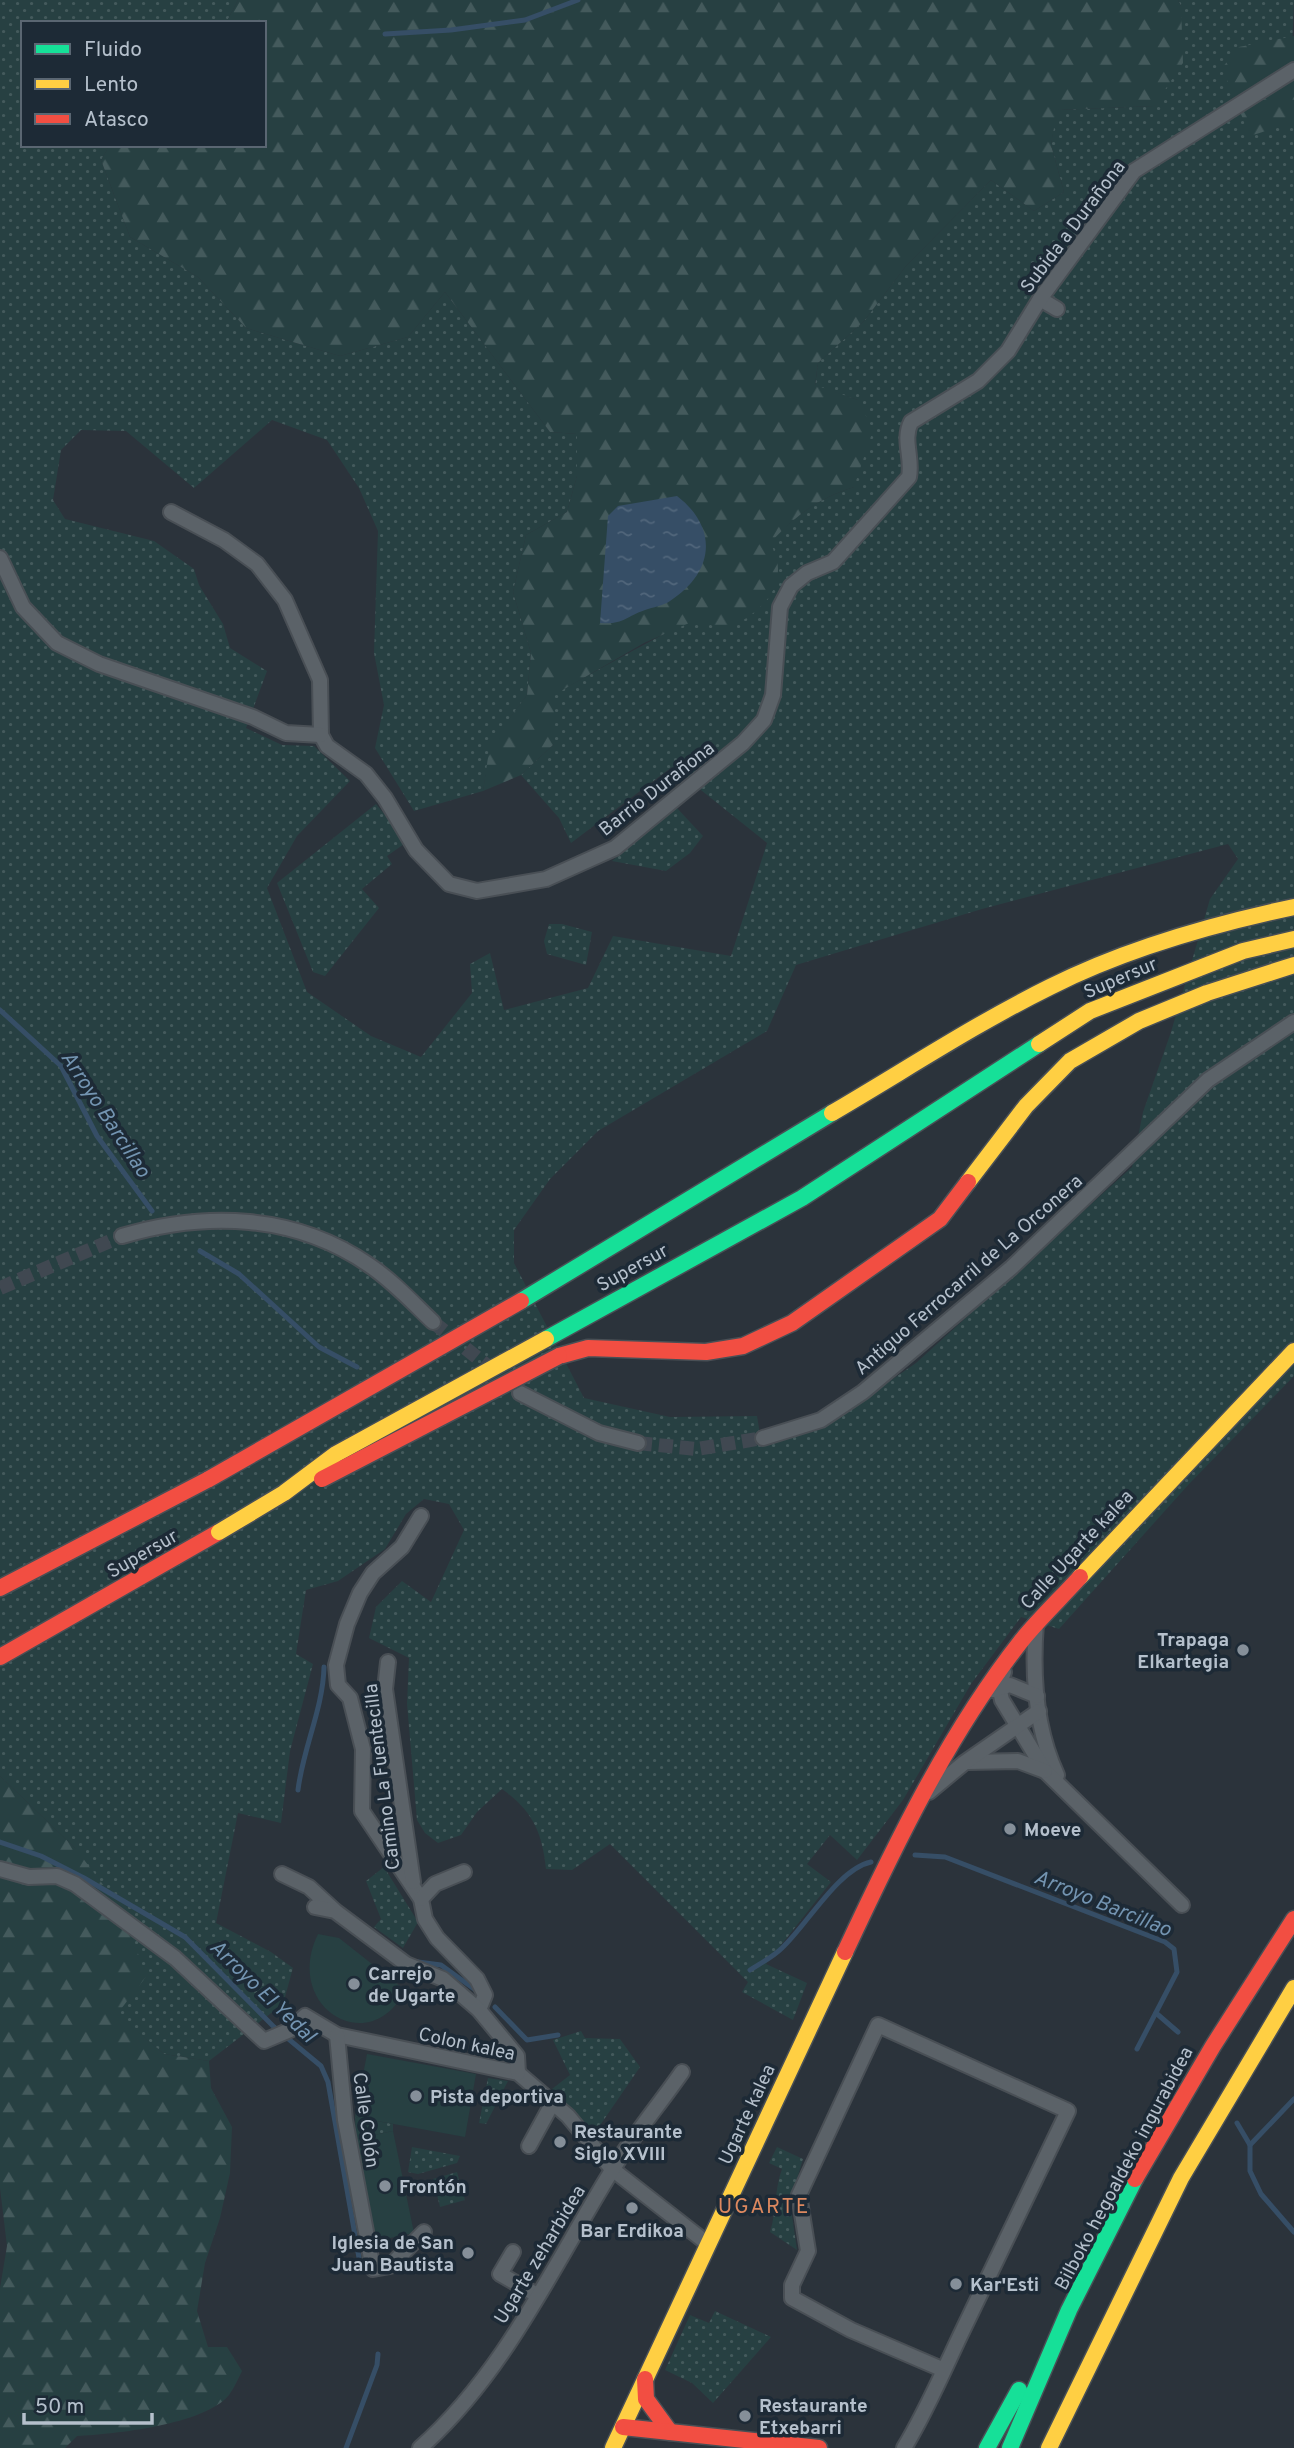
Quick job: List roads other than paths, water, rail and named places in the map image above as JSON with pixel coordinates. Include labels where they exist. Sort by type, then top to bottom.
[{"type":"main road","name":"Supersur","points":[[0,1588],[209,1479],[521,1300],[774,1146],[1051,986],[1129,955],[1236,919],[1294,907]]},
{"type":"main road","name":"Supersur","points":[[0,1657],[284,1493],[336,1454],[802,1198],[1090,1011],[1244,951],[1294,939]]},
{"type":"main road","points":[[284,1493],[342,1471],[558,1356],[588,1348],[706,1352],[743,1346],[792,1322],[940,1220],[1026,1106],[1070,1061],[1139,1021],[1207,993],[1294,965]]},
{"type":"main road","name":"Calle Ugarte kalea","points":[[919,1800],[961,1730],[1036,1623],[1294,1351]]},
{"type":"main road","name":"Ugarte kalea","points":[[613,2448],[878,1881],[919,1800]]},
{"type":"main road","name":"Bilboko hegoaldeko ingurabidea","points":[[1010,2448],[1082,2287],[1174,2111],[1294,1919]]},
{"type":"main road","points":[[1049,2448],[1175,2188],[1294,1988]]},
{"type":"main road","points":[[987,2448],[1003,2416],[1082,2287]]},
{"type":"main road","points":[[645,2379],[646,2399],[670,2432]]},
{"type":"main road","points":[[623,2427],[819,2448]]},
{"type":"street","name":"Subida a Durañona","points":[[912,464],[906,432],[911,422],[978,381],[1008,351],[1040,299],[1134,171],[1294,70]]},
{"type":"street","points":[[1040,299],[1057,309]]},
{"type":"street","name":"Barrio Durañona","points":[[321,735],[327,746],[366,774],[385,798],[416,850],[449,884],[477,891],[547,879],[615,848],[750,735],[764,720],[773,695],[779,607],[791,586],[807,573],[833,562],[909,477],[912,464]]},
{"type":"street","points":[[0,558],[23,607],[57,643],[99,664],[253,717],[286,733],[321,735],[320,680],[285,600],[257,564],[225,540],[171,512]]},
{"type":"street","name":"Antiguo Ferrocarril de La Orconera","points":[[763,1438],[821,1420],[863,1392],[1011,1268],[1208,1080],[1294,1022]]},
{"type":"street","points":[[122,1236],[153,1227],[199,1220],[245,1220],[284,1226],[329,1243],[369,1264],[433,1322]]},
{"type":"street","points":[[520,1393],[599,1433],[638,1443]]},
{"type":"street","points":[[421,1516],[402,1547],[373,1573],[360,1593],[347,1624],[337,1665],[338,1685],[350,1698],[363,1749],[362,1811],[417,1893],[425,1919],[437,1938],[477,1979],[485,1995],[479,2010]]},
{"type":"street","points":[[1036,1623],[1039,1712],[1048,1756],[1065,1792]]},
{"type":"street","points":[[961,1730],[972,1720],[988,1695],[999,1686],[1022,1640]]},
{"type":"street","name":"Camino La Fuentecilla","points":[[388,1662],[385,1689],[417,1893]]},
{"type":"street","points":[[999,1686],[1010,1685],[1037,1696]]},
{"type":"street","points":[[999,1686],[1002,1700],[1045,1771],[1182,1905]]},
{"type":"street","points":[[919,1800],[964,1763],[1039,1712]]},
{"type":"street","points":[[964,1763],[1010,1760],[1031,1764],[1045,1771]]},
{"type":"street","name":"Colon kalea","points":[[0,1869],[29,1877],[57,1876],[75,1884],[175,1958],[264,2042],[290,2030],[305,2016],[337,2035],[518,2073],[568,2116],[612,2169],[708,2244]]},
{"type":"street","points":[[417,1893],[464,1872]]},
{"type":"street","points":[[282,1874],[309,1887],[335,1911],[406,1964],[443,1979],[479,2010],[517,2056],[518,2073]]},
{"type":"street","points":[[315,1907],[335,1911]]},
{"type":"street","points":[[904,2448],[944,2371],[1068,2110],[878,2025],[799,2195],[808,2251],[792,2284],[792,2298],[851,2330],[944,2371]]},
{"type":"street","name":"Calle Colón","points":[[337,2035],[345,2120],[373,2269],[390,2266],[424,2232]]},
{"type":"street","name":"Ugarte zeharbidea","points":[[421,2448],[450,2422],[488,2373],[612,2169],[682,2072]]},
{"type":"street","points":[[529,2146],[552,2104]]},
{"type":"street","points":[[513,2252],[500,2274],[537,2295]]},
{"type":"water","points":[[677,496],[691,509],[705,536],[703,564],[696,577],[685,590],[667,603],[619,622],[600,623],[608,516],[618,506]]},
{"type":"waterway","points":[[385,34],[451,30],[525,20],[578,0]]},
{"type":"waterway","name":"Arroyo Barcillao","points":[[0,1010],[61,1066],[97,1136],[152,1211]]},
{"type":"waterway","name":"Arroyo Barcillao","points":[[200,1251],[239,1274],[319,1347],[357,1367]]},
{"type":"waterway","name":"Arroyo Barcillao","points":[[298,1790],[320,1698],[324,1667]]},
{"type":"waterway","name":"Arroyo El Yedal","points":[[0,1842],[41,1856],[84,1878],[185,1937],[274,2027],[321,2066],[328,2082],[361,2269]]},
{"type":"waterway","name":"Arroyo Barcillao","points":[[915,1855],[945,1857],[1165,1942],[1174,1949],[1177,1972],[1137,2049]]},
{"type":"waterway","name":"Arroyo Barcillao","points":[[750,1970],[782,1948],[847,1875],[871,1862]]},
{"type":"waterway","name":"Arroyo Barcillao","points":[[418,1962],[441,1965],[477,1991]]},
{"type":"waterway","name":"Arroyo Barcillao","points":[[495,2007],[527,2040],[558,2035]]},
{"type":"waterway","points":[[1156,2013],[1178,2032]]},
{"type":"waterway","points":[[1250,2145],[1294,2099]]},
{"type":"waterway","points":[[1237,2123],[1250,2145],[1250,2171],[1261,2194],[1294,2232]]},
{"type":"waterway","name":"Arroyo El Yedal","points":[[346,2448],[377,2365],[378,2354]]},
{"type":"tunnel","points":[[0,1288],[122,1236]]},
{"type":"tunnel","points":[[433,1322],[495,1372]]},
{"type":"tunnel","points":[[638,1443],[697,1449],[763,1438]]},
{"type":"place","name":"Trapaga Elkartegia","points":[[1243,1650]]},
{"type":"place","name":"Moeve","points":[[1010,1829]]},
{"type":"place","name":"Carrejo de Ugarte","points":[[354,1984]]},
{"type":"place","name":"Pista deportiva","points":[[416,2096]]},
{"type":"place","name":"Restaurante Siglo XVIII","points":[[560,2142]]},
{"type":"place","name":"Frontón","points":[[385,2186]]},
{"type":"place","name":"Bar Erdikoa","points":[[632,2208]]},
{"type":"place","name":"Iglesia de San Juan Bautista","points":[[468,2253]]},
{"type":"place","name":"Kar'Esti","points":[[956,2284]]},
{"type":"place","name":"Restaurante Etxebarri","points":[[745,2416]]},
{"type":"district","name":"UGARTE","points":[[764,2206]]}]
